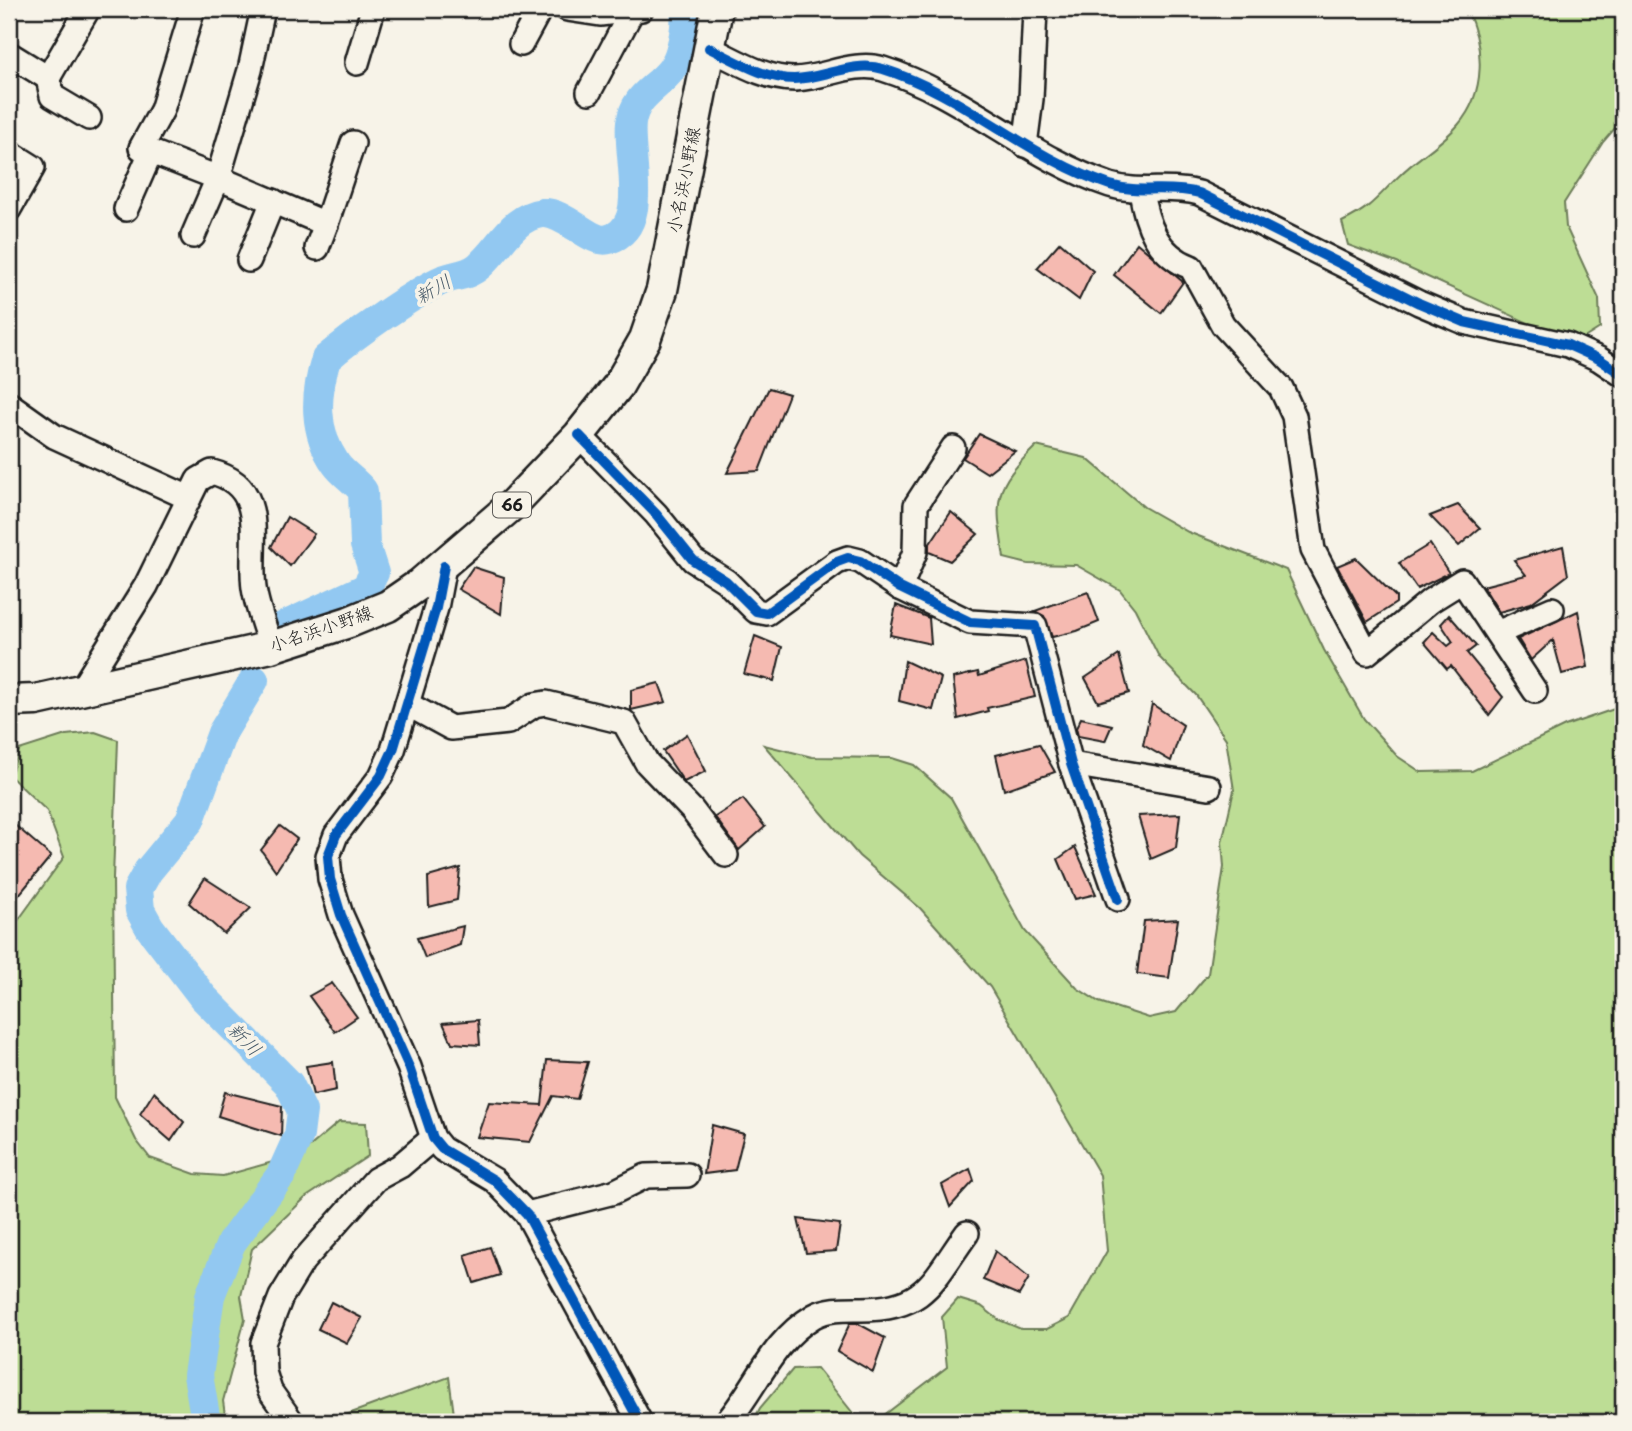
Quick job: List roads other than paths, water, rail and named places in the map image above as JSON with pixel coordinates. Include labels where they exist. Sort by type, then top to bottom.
[{"type":"main road","name":"小名浜小野線","points":[[9,701],[36,700],[271,647],[349,622],[388,606],[444,566],[512,505],[579,435],[618,386],[645,339],[662,290],[716,9]]},
{"type":"street","points":[[88,9],[48,78],[52,96],[89,118]]},
{"type":"street","points":[[193,9],[162,110],[141,148],[326,224]]},
{"type":"street","points":[[193,236],[218,178],[250,69],[263,9]]},
{"type":"street","points":[[356,63],[373,9]]},
{"type":"street","points":[[521,44],[540,9]]},
{"type":"street","points":[[567,9],[600,14],[637,10]]},
{"type":"street","points":[[1025,145],[1031,99],[1035,9]]},
{"type":"street","points":[[589,92],[637,10]]},
{"type":"street","points":[[709,48],[760,72],[794,79],[857,68],[879,68],[923,84],[1025,145],[1110,185],[1141,191],[1181,188],[1199,193],[1419,303],[1464,322],[1567,345],[1599,359],[1623,375]]},
{"type":"street","points":[[9,54],[48,78]]},
{"type":"street","points":[[317,248],[353,143]]},
{"type":"street","points":[[9,152],[33,167],[9,209]]},
{"type":"street","points":[[126,209],[151,152]]},
{"type":"street","points":[[1141,191],[1152,232],[1164,249],[1180,263],[1191,267],[1223,325],[1281,388],[1299,433],[1313,550],[1367,653],[1430,601],[1462,581],[1535,691]]},
{"type":"street","points":[[249,260],[273,201]]},
{"type":"street","points":[[9,404],[54,436],[189,498]]},
{"type":"street","points":[[579,435],[656,514],[693,560],[726,581],[756,611],[767,613],[837,562],[848,558],[860,561],[900,588],[970,622],[1035,626],[1071,764],[1118,899]]},
{"type":"street","points":[[900,588],[915,552],[916,505],[953,448]]},
{"type":"street","points":[[81,690],[140,597],[198,480],[212,472],[228,476],[248,496],[253,511],[251,547],[254,590],[271,647]]},
{"type":"street","points":[[444,566],[436,608],[393,750],[381,776],[336,835],[328,856],[330,879],[341,915],[409,1067],[433,1138],[442,1149],[494,1180],[527,1214],[640,1422]]},
{"type":"street","points":[[1497,633],[1552,609]]},
{"type":"street","points":[[407,704],[451,728],[508,722],[534,705],[546,703],[624,722],[647,763],[692,810],[726,855]]},
{"type":"street","points":[[1071,764],[1209,787]]},
{"type":"street","points":[[292,1422],[270,1391],[264,1372],[263,1343],[281,1297],[303,1261],[376,1179],[400,1166],[433,1138]]},
{"type":"street","points":[[527,1214],[614,1192],[646,1176],[687,1175]]},
{"type":"street","points":[[727,1422],[747,1398],[776,1347],[797,1328],[818,1314],[828,1311],[887,1309],[910,1302],[923,1294],[967,1233]]},
{"type":"waterway","name":"新川","points":[[282,627],[366,588],[374,573],[365,545],[363,491],[336,464],[323,439],[320,426],[318,399],[326,359],[413,297],[440,281],[475,269],[515,227],[532,216],[542,213],[560,217],[602,240],[622,232],[630,220],[633,206],[633,114],[641,99],[675,64],[683,41],[685,9]]},
{"type":"waterway","name":"新川","points":[[206,1422],[198,1375],[210,1296],[231,1243],[281,1175],[299,1135],[302,1111],[289,1084],[203,997],[150,928],[140,910],[138,889],[148,871],[190,820],[222,733],[254,680]]}]
